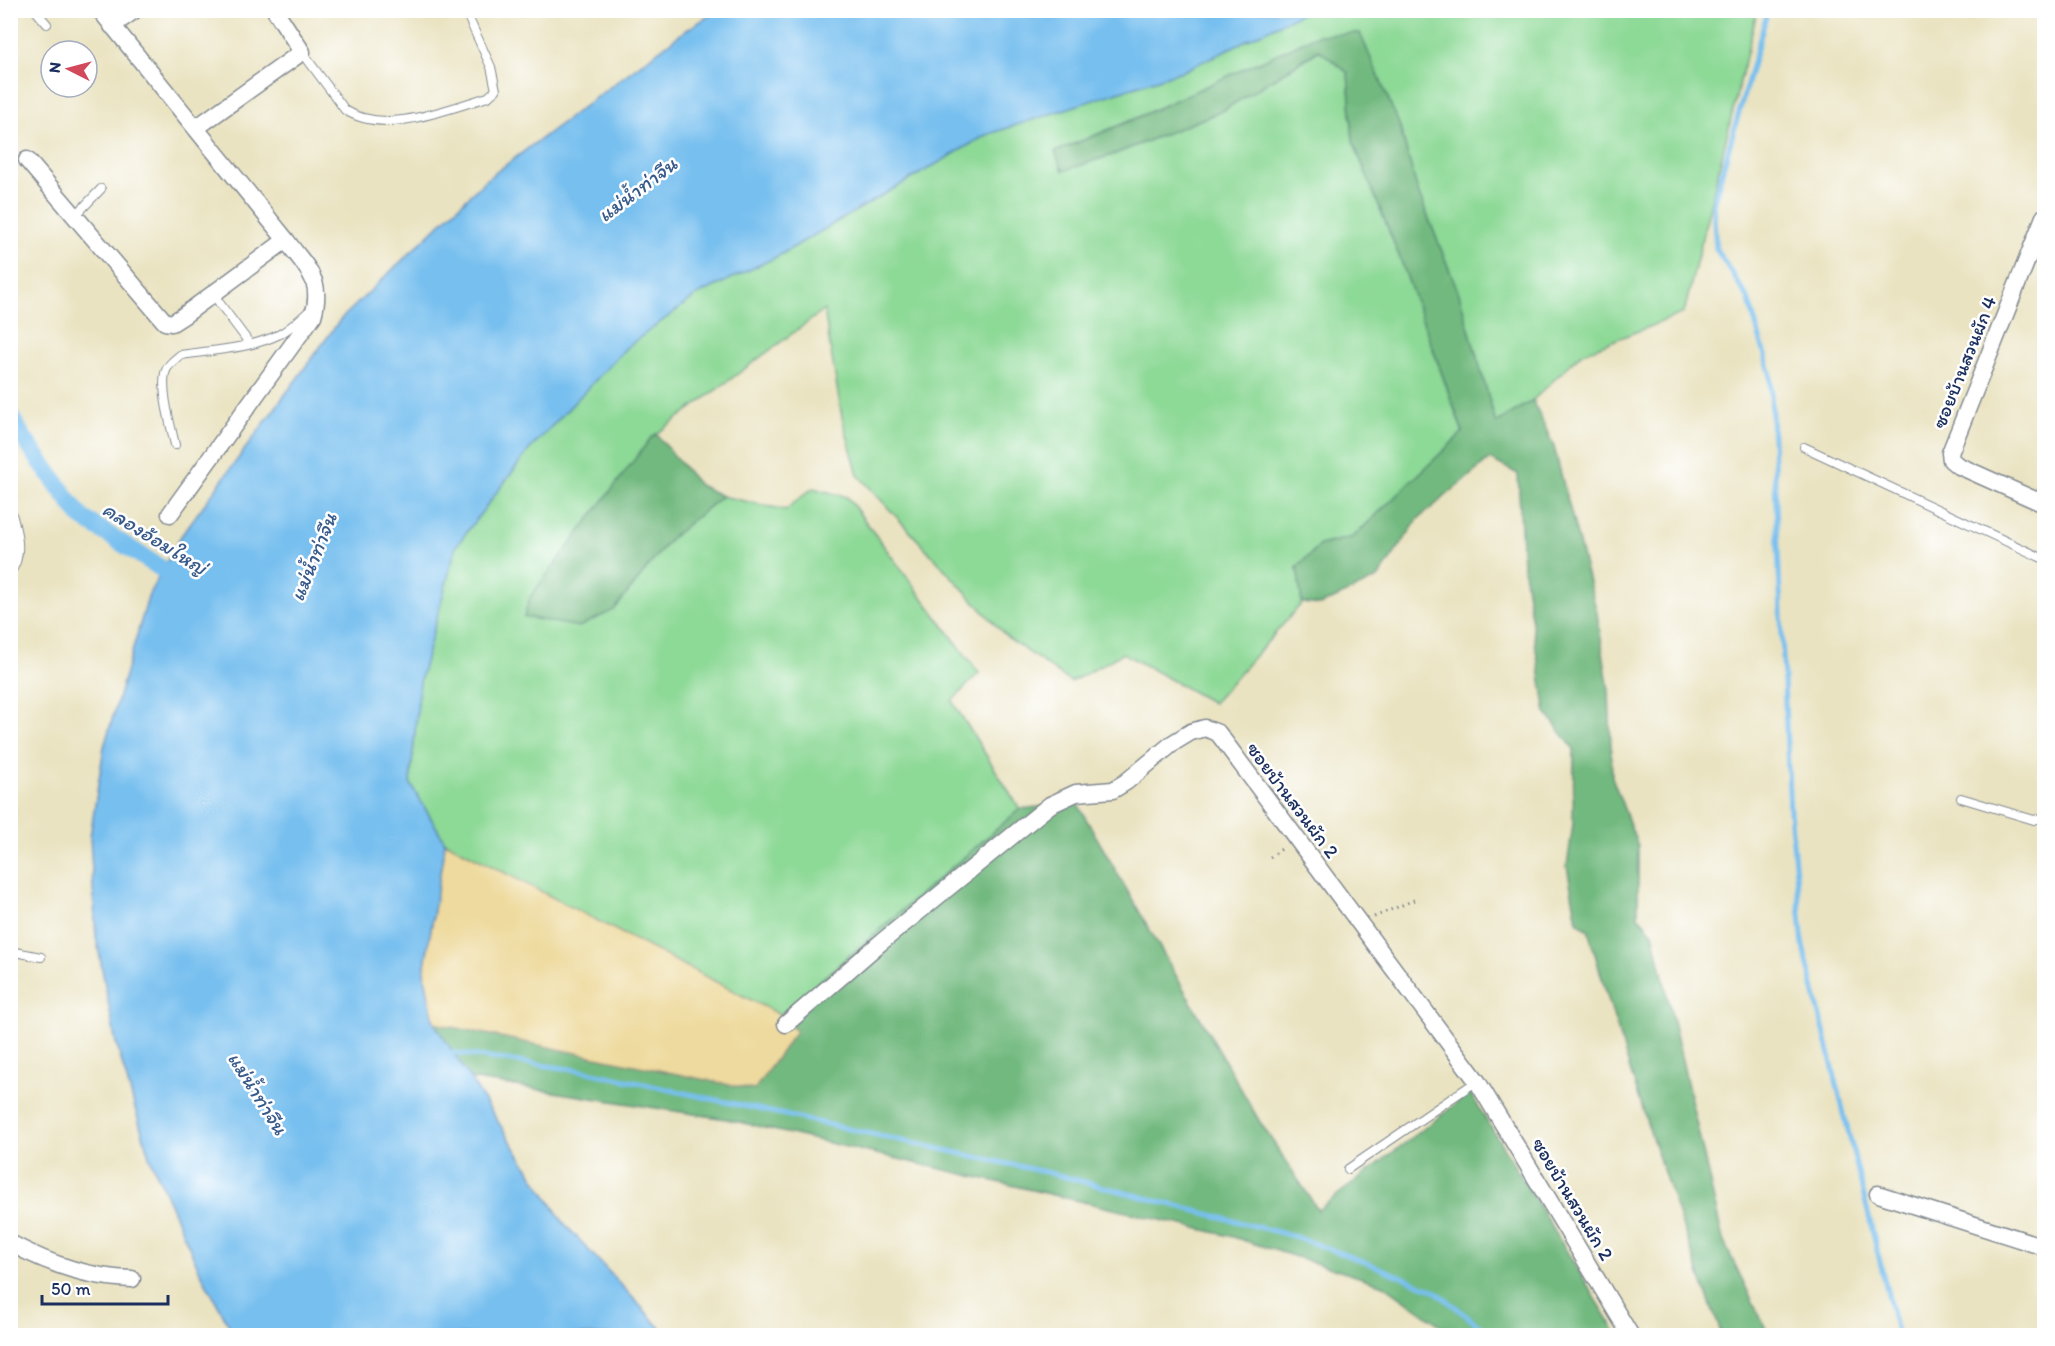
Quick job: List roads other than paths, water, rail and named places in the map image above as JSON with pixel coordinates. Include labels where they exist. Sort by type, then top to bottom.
[{"type":"street","points":[[100,10],[286,240],[314,278],[318,292],[313,316],[170,514]]},
{"type":"street","points":[[112,26],[135,10]]},
{"type":"street","points":[[196,128],[302,52],[275,10]]},
{"type":"street","points":[[27,160],[165,322],[172,322],[183,316],[286,240]]},
{"type":"street","name":"ซอยบ้านสวนผัก 4","points":[[2041,502],[1957,465],[1951,460],[1950,453],[2044,217]]},
{"type":"street","name":"ซอยบ้านสวนผัก 2","points":[[786,1024],[879,944],[1050,805],[1076,794],[1113,790],[1173,743],[1191,732],[1205,728],[1218,734],[1477,1081],[1631,1335]]},
{"type":"street","points":[[1878,1194],[2044,1246]]},
{"type":"street","points":[[10,1243],[31,1254],[74,1269],[102,1276],[132,1279]]},
{"type":"lane","points":[[35,10],[47,24]]},
{"type":"lane","points":[[371,10],[379,10]]},
{"type":"lane","points":[[302,52],[345,110],[355,116],[390,121],[424,116],[488,97],[496,90],[491,67],[465,10]]},
{"type":"lane","points":[[75,216],[102,189]]},
{"type":"lane","points":[[212,294],[250,344]]},
{"type":"lane","points":[[175,445],[165,373],[171,362],[180,355],[250,344],[278,335],[316,305]]},
{"type":"lane","points":[[1804,447],[2044,559]]},
{"type":"lane","points":[[2041,502],[2044,485]]},
{"type":"lane","points":[[10,507],[18,536],[17,555],[10,573]]},
{"type":"lane","points":[[1960,798],[2034,820],[2044,817]]},
{"type":"lane","points":[[10,951],[41,957]]},
{"type":"lane","points":[[1348,1169],[1477,1081]]},
{"type":"water","name":"แม่น้ำท่าจีน","points":[[717,11],[1306,11],[1185,70],[986,135],[778,256],[697,295],[627,347],[529,450],[456,546],[420,681],[410,783],[445,842],[424,972],[434,1023],[563,1222],[667,1335],[234,1335],[201,1274],[149,1156],[115,1039],[96,936],[90,837],[104,747],[149,594],[181,536],[340,320],[487,179],[686,30]]},
{"type":"waterway","points":[[1768,10],[1713,204],[1716,249],[1748,298],[1770,372],[1790,812],[1803,945],[1898,1336]]},
{"type":"waterway","name":"คลองอ้อมใหญ่","points":[[10,416],[81,517],[184,583]]},
{"type":"waterway","points":[[448,1052],[584,1071],[1050,1173],[1293,1236],[1434,1290],[1492,1336]]}]
